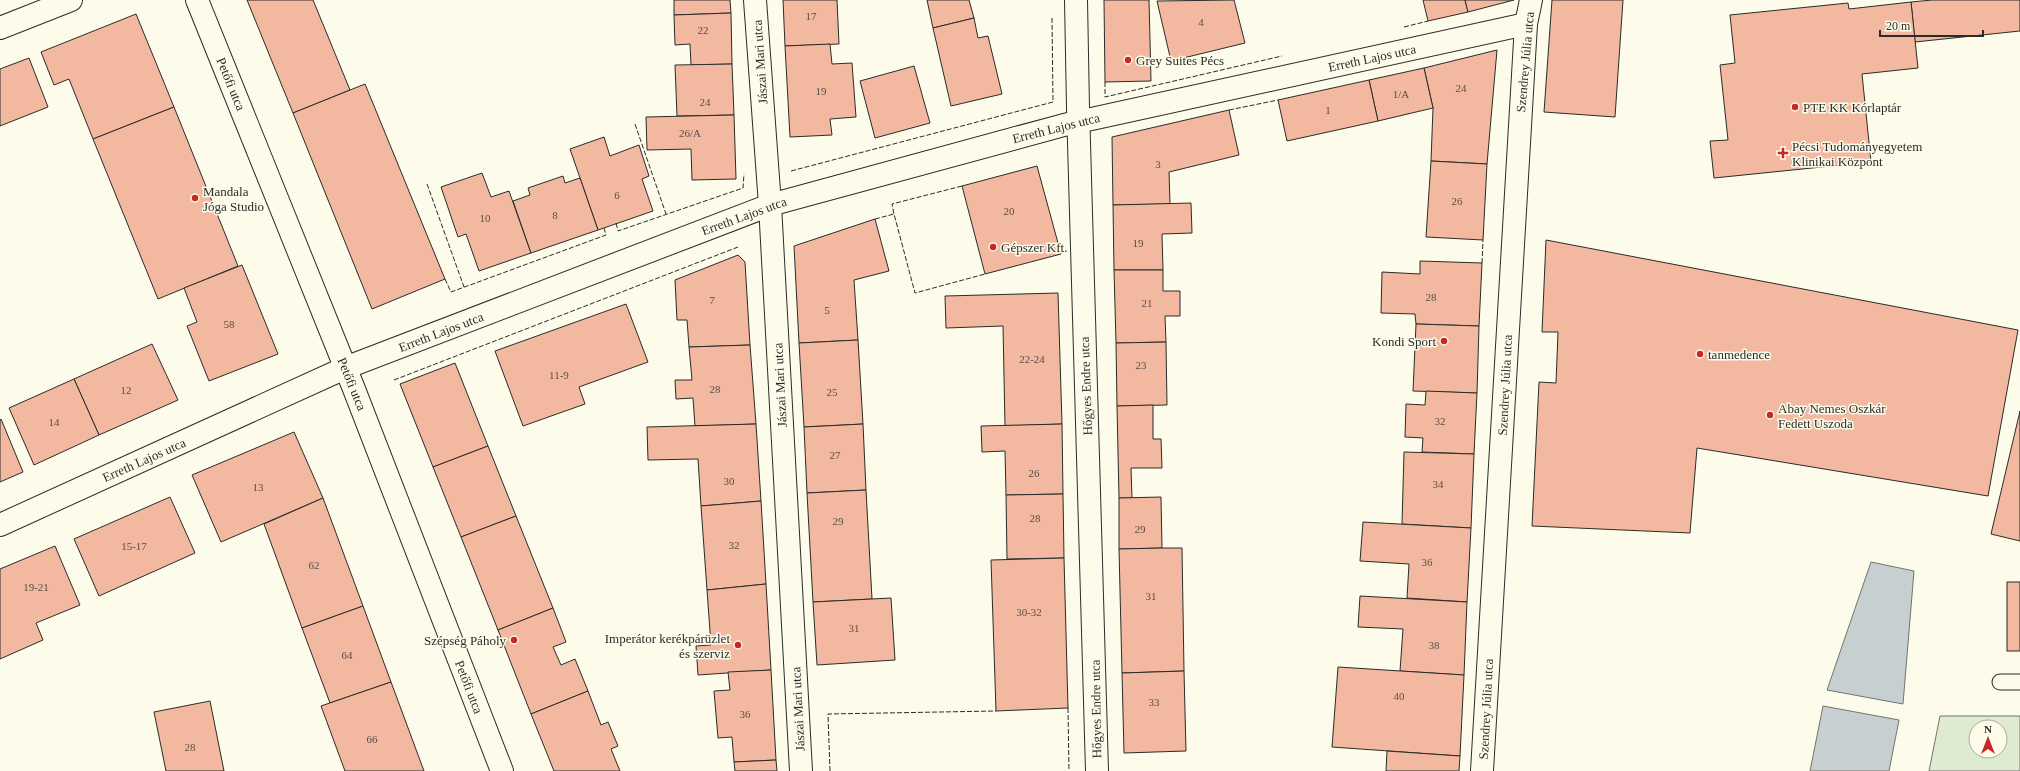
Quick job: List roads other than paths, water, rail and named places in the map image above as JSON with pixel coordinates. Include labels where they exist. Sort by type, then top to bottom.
[{"type":"street","points":[[0,28],[71,0]]},
{"type":"street","name":"Petőfi utca","points":[[196,0],[345,368],[502,771]]},
{"type":"street","name":"Jászai Mari utca","points":[[755,0],[770,205],[801,771]]},
{"type":"street","name":"Hőgyes Endre utca","points":[[1076,0],[1078,122],[1097,771]]},
{"type":"street","name":"Szendrey Júlia utca","points":[[1482,771],[1526,24],[1530,0]]},
{"type":"street","name":"Erreth Lajos utca","points":[[0,525],[345,368],[770,205],[1078,122],[1526,24]]},
{"type":"lane","points":[[2000,682],[2020,682]]},
{"type":"place","name":"Grey Suites Pécs","points":[[1128,60]]},
{"type":"place","name":"PTE KK Kórlaptár","points":[[1795,107]]},
{"type":"place","name":"Pécsi Tudományegyetem Klinikai Központ","points":[[1783,153]]},
{"type":"place","name":"Mandala Jóga Studio","points":[[195,198]]},
{"type":"place","name":"Gépszer Kft.","points":[[993,247]]},
{"type":"place","name":"Kondi Sport","points":[[1444,341]]},
{"type":"place","name":"tanmedence","points":[[1700,354]]},
{"type":"place","name":"Abay Nemes Oszkár Fedett Uszoda","points":[[1770,415]]},
{"type":"place","name":"Szépség Páholy","points":[[514,640]]},
{"type":"place","name":"Imperátor kerékpárüzlet és szerviz","points":[[738,645]]}]
